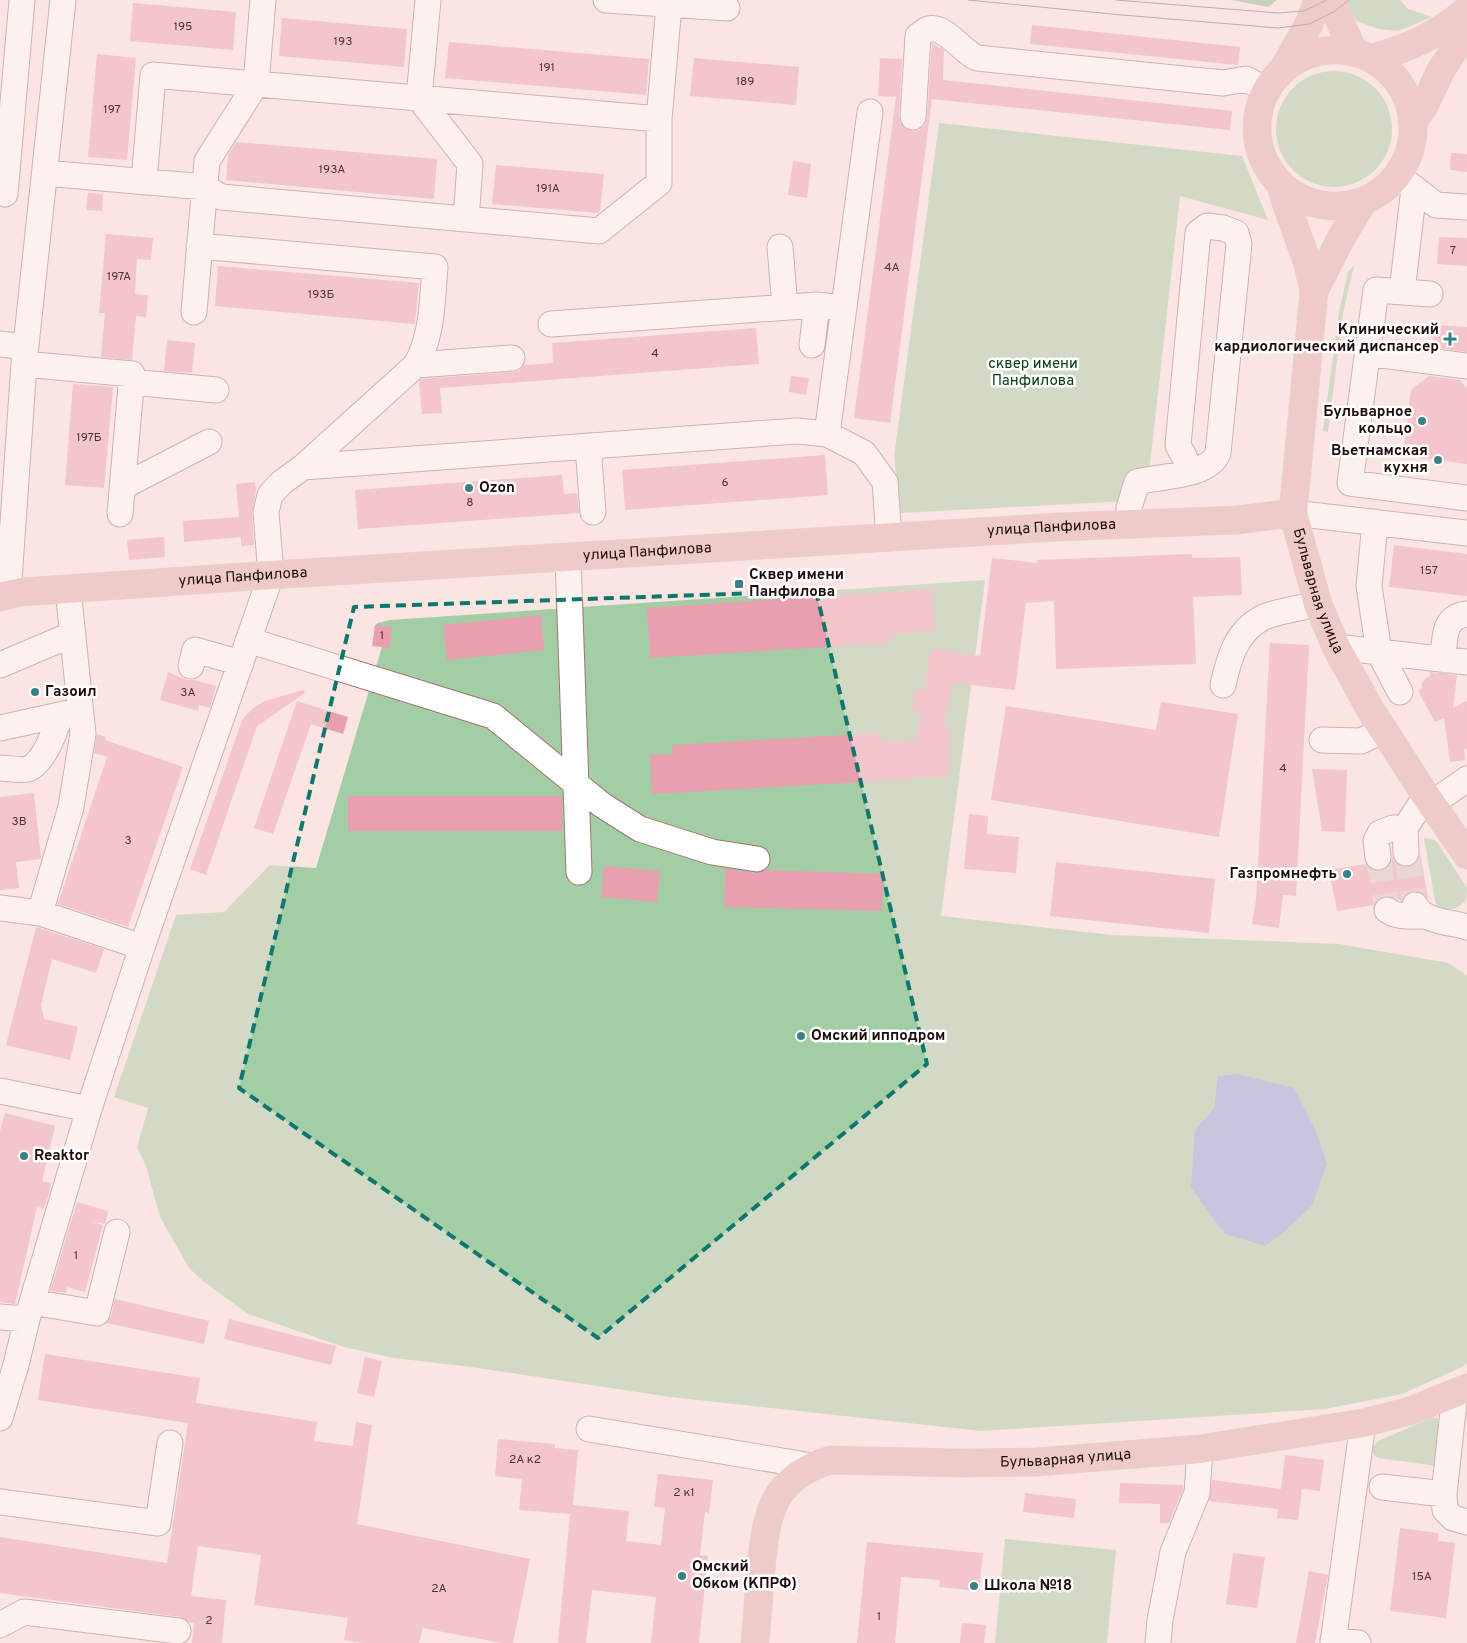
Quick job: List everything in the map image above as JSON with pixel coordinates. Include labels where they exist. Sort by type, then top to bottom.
[{"type":"main road","points":[[1318,0],[1309,24],[1283,69],[1266,90],[1258,114],[1258,140],[1266,165],[1281,186],[1306,202],[1334,207],[1363,202],[1406,182],[1412,122],[1409,101],[1405,90],[1391,72],[1363,55],[1331,0]]},
{"type":"main road","points":[[1283,69],[1302,56],[1325,50],[1363,55],[1413,46],[1436,33],[1467,10]]},
{"type":"main road","points":[[1412,122],[1423,108],[1440,70],[1467,37]]},
{"type":"main road","name":"Бульварная улица","points":[[1281,186],[1307,261],[1314,291],[1293,512],[1318,604],[1336,647],[1384,730],[1428,800],[1467,856]]},
{"type":"main road","name":"Бульварная улица","points":[[1314,291],[1341,238],[1363,202]]},
{"type":"main road","name":"улица Панфилова","points":[[4,596],[20,592],[271,575],[1130,524],[1237,520],[1293,512]]},
{"type":"main road","name":"Бульварная улица","points":[[755,1643],[764,1535],[769,1516],[778,1496],[792,1479],[812,1466],[830,1460],[1036,1462],[1200,1449],[1363,1423],[1410,1411],[1461,1391]]},
{"type":"street","points":[[194,312],[207,161],[256,84],[263,0]]},
{"type":"street","points":[[428,0],[419,98],[470,164],[466,219]]},
{"type":"street","points":[[606,0],[681,3],[727,8]]},
{"type":"street","points":[[45,173],[205,187],[221,197],[599,230],[659,183],[658,119],[681,3]]},
{"type":"street","points":[[4,596],[7,496],[25,356],[62,12],[21,10],[3,194],[42,197]]},
{"type":"street","points":[[913,117],[918,36],[928,29],[939,30],[948,35],[969,55],[977,58],[1223,83],[1246,80],[1266,90]]},
{"type":"street","points":[[144,181],[153,75],[658,119]]},
{"type":"street","points":[[827,434],[870,112]]},
{"type":"street","points":[[11,126],[50,129]]},
{"type":"street","points":[[1406,182],[1436,206],[1467,208]]},
{"type":"street","points":[[1402,292],[1406,182]]},
{"type":"street","points":[[1130,524],[1129,508],[1137,482],[1192,472],[1202,468],[1216,458],[1218,453],[1239,244],[1236,233],[1223,228],[1207,226],[1198,234],[1178,444],[1192,472]]},
{"type":"street","points":[[0,1418],[16,1365],[29,1311],[89,1109],[142,947],[271,575],[266,512],[270,495],[281,483],[303,467],[416,365],[429,333],[435,267],[199,246]]},
{"type":"street","points":[[780,247],[785,307]]},
{"type":"street","points":[[1430,294],[1376,290],[1350,482],[1467,498]]},
{"type":"street","points":[[550,324],[817,305],[844,308]]},
{"type":"street","points":[[812,345],[817,305]]},
{"type":"street","points":[[0,344],[25,356],[132,374],[120,514]]},
{"type":"street","points":[[1367,353],[1467,366]]},
{"type":"street","points":[[416,365],[512,358]]},
{"type":"street","points":[[132,382],[216,390]]},
{"type":"street","points":[[303,467],[797,431],[827,434],[864,453],[885,482],[889,538]]},
{"type":"street","points":[[122,487],[210,442]]},
{"type":"street","points":[[588,446],[593,512]]},
{"type":"street","points":[[1293,512],[1467,533]]},
{"type":"street","points":[[1376,522],[1369,586],[1379,652],[1400,692]]},
{"type":"street","points":[[568,557],[579,872]]},
{"type":"street","points":[[40,914],[72,807],[83,734],[70,713],[73,634],[68,589]]},
{"type":"street","points":[[1222,685],[1228,662],[1244,630],[1264,617],[1318,604]]},
{"type":"street","points":[[1336,647],[1455,661],[1447,626],[1457,615],[1467,614]]},
{"type":"street","points":[[0,666],[73,634]]},
{"type":"street","points":[[191,666],[195,650],[244,652],[493,716],[602,805],[640,829],[712,852],[757,859]]},
{"type":"street","points":[[0,728],[70,713]]},
{"type":"street","points":[[0,768],[26,770],[36,765],[55,732],[70,713]]},
{"type":"street","points":[[1322,740],[1361,741],[1384,730]]},
{"type":"street","points":[[1406,853],[1405,828],[1428,800],[1467,779]]},
{"type":"street","points":[[1378,857],[1376,841],[1380,833],[1393,828],[1405,828]]},
{"type":"street","points":[[0,908],[40,914],[142,947]]},
{"type":"street","points":[[1387,910],[1391,914],[1403,916],[1420,910],[1467,927]]},
{"type":"street","points":[[0,1091],[89,1109]]},
{"type":"street","points":[[0,1317],[29,1311],[97,1313],[117,1232]]},
{"type":"street","points":[[1461,1391],[1444,1494],[1445,1510],[1453,1518],[1467,1522]]},
{"type":"street","points":[[1358,1643],[1333,1642],[1363,1423]]},
{"type":"street","points":[[590,1429],[812,1466]]},
{"type":"street","points":[[0,1502],[158,1523],[170,1443]]},
{"type":"street","points":[[1158,1643],[1160,1620],[1173,1552],[1197,1493],[1200,1449]]},
{"type":"street","points":[[1382,1487],[1444,1494]]},
{"type":"street","points":[[0,1625],[24,1612],[178,1631]]},
{"type":"highlighted area","points":[[816,591],[927,1064],[598,1338],[239,1088],[354,607]]},
{"type":"green space","points":[[1232,0],[1277,0],[1268,7]]},
{"type":"green space","points":[[1346,0],[1400,0],[1408,9],[1432,17],[1398,31],[1378,29],[1357,21],[1348,9]]},
{"type":"green space","points":[[1334,71],[1356,75],[1366,80],[1375,88],[1383,97],[1388,107],[1392,129],[1388,151],[1383,161],[1375,170],[1366,178],[1356,183],[1334,187],[1312,183],[1302,178],[1293,170],[1285,161],[1280,151],[1276,129],[1280,107],[1285,97],[1293,88],[1302,80],[1312,75]]},
{"type":"green space","name":"сквер имени Панфилова","points":[[939,123],[1242,156],[1268,220],[1180,196],[1146,500],[901,513],[894,456]]},
{"type":"green space","points":[[1354,265],[1343,313],[1328,432],[1323,431],[1339,312],[1348,272]]},
{"type":"green space","name":"Омский ипподром","points":[[985,580],[941,916],[1112,935],[1339,944],[1449,963],[1467,976],[1467,1363],[1402,1394],[1325,1409],[981,1431],[670,1397],[471,1367],[394,1358],[344,1347],[248,1314],[204,1282],[189,1268],[160,1217],[146,1166],[137,1148],[148,1108],[114,1097],[176,915],[224,912],[270,865],[316,868],[382,647],[375,625],[390,620]]},
{"type":"green space","points":[[1424,838],[1437,842],[1467,888],[1466,900],[1456,908],[1446,909],[1437,906]]},
{"type":"green space","points":[[1431,1418],[1437,1418],[1440,1426],[1437,1466],[1378,1458],[1374,1455],[1372,1448],[1378,1441]]},
{"type":"green space","points":[[1005,1539],[1116,1550],[1107,1643],[995,1643]]},
{"type":"water","points":[[1237,1074],[1294,1088],[1316,1131],[1327,1164],[1312,1206],[1282,1234],[1265,1246],[1225,1234],[1191,1188],[1195,1130],[1214,1108],[1218,1076]]},
{"type":"building","points":[[133,3],[236,12],[233,50],[130,41]]},
{"type":"building","points":[[282,18],[407,29],[404,67],[279,56]]},
{"type":"building","points":[[1032,25],[1240,47],[1238,65],[1030,44]]},
{"type":"building","points":[[449,42],[649,59],[646,95],[445,78]]},
{"type":"building","points":[[932,43],[944,50],[943,80],[1232,111],[1230,130],[932,99],[890,423],[854,418],[896,97],[878,96],[880,58],[902,59],[900,123],[906,129],[919,130],[925,125],[927,118]]},
{"type":"building","points":[[97,54],[136,58],[127,160],[88,157]]},
{"type":"building","points":[[694,58],[799,67],[796,105],[690,96]]},
{"type":"building","points":[[236,142],[437,159],[434,199],[226,180],[228,155]]},
{"type":"building","points":[[1451,153],[1467,154],[1467,172],[1450,170]]},
{"type":"building","points":[[793,161],[811,164],[807,198],[788,195]]},
{"type":"building","points":[[496,165],[604,174],[600,211],[598,213],[492,204]]},
{"type":"building","points":[[88,193],[103,194],[102,211],[86,210]]},
{"type":"building","points":[[106,234],[153,238],[151,260],[137,259],[135,294],[148,295],[146,317],[136,316],[132,360],[101,357],[105,313],[99,313]]},
{"type":"building","points":[[1439,237],[1467,238],[1467,266],[1437,264]]},
{"type":"building","points":[[218,266],[419,283],[415,324],[215,306]]},
{"type":"building","name":"Клинический кардиологический диспансер","points":[[1433,325],[1467,327],[1467,352],[1432,347]]},
{"type":"building","points":[[756,328],[759,364],[440,388],[442,413],[422,414],[419,381],[422,379],[513,372],[520,370],[524,365],[553,363],[552,343]]},
{"type":"building","points":[[167,340],[195,343],[192,373],[164,371]]},
{"type":"building","points":[[791,376],[809,378],[806,395],[789,392]]},
{"type":"building","points":[[1429,376],[1460,380],[1467,389],[1467,464],[1403,456],[1411,390]]},
{"type":"building","points":[[73,384],[113,387],[104,488],[65,485]]},
{"type":"building","points":[[825,455],[828,495],[625,510],[622,470]]},
{"type":"building","points":[[562,475],[564,494],[577,493],[579,513],[358,529],[355,490]]},
{"type":"building","points":[[255,482],[256,491],[252,513],[254,545],[241,546],[241,537],[184,542],[183,521],[239,517],[236,484]]},
{"type":"building","points":[[164,537],[165,557],[129,560],[127,540]]},
{"type":"building","points":[[1394,545],[1467,554],[1467,596],[1389,587]]},
{"type":"building","points":[[1192,554],[1192,558],[1240,557],[1242,595],[1193,597],[1196,664],[1056,669],[1054,601],[1026,603],[1015,690],[952,683],[945,728],[950,728],[949,777],[916,777],[917,779],[652,794],[650,755],[673,754],[672,745],[882,733],[882,742],[916,740],[921,714],[912,712],[916,689],[924,691],[931,648],[980,656],[992,558],[1038,563],[1037,560]]},
{"type":"building","points":[[932,589],[935,631],[890,634],[891,643],[650,658],[647,608]]},
{"type":"building","points":[[541,615],[544,650],[447,660],[443,625]]},
{"type":"building","points":[[375,625],[392,627],[390,648],[372,646]]},
{"type":"building","points":[[1270,643],[1309,645],[1296,896],[1283,895],[1279,928],[1252,924],[1256,900]]},
{"type":"building","points":[[168,672],[187,680],[216,686],[210,708],[199,705],[198,711],[160,700]]},
{"type":"building","points":[[1430,672],[1457,675],[1453,708],[1467,701],[1467,749],[1464,749],[1465,760],[1450,762],[1444,718],[1435,722],[1418,691],[1422,688],[1422,683],[1425,679],[1430,676]]},
{"type":"building","points":[[303,690],[305,693],[257,726],[206,875],[190,869],[242,720],[253,708],[265,701]]},
{"type":"building","points":[[297,701],[348,717],[343,734],[311,724],[273,834],[254,828]]},
{"type":"building","points":[[1161,702],[1238,714],[1219,837],[991,800],[1006,706],[1156,730]]},
{"type":"building","points":[[97,734],[106,737],[105,740],[183,767],[128,927],[58,904],[107,757],[94,753]]},
{"type":"building","points":[[1312,769],[1347,770],[1345,832],[1322,831]]},
{"type":"building","points":[[34,793],[41,859],[16,862],[19,888],[0,890],[0,797]]},
{"type":"building","points":[[348,796],[562,796],[562,831],[348,831]]},
{"type":"building","points":[[969,814],[988,816],[987,834],[1019,837],[1016,873],[964,869]]},
{"type":"building","points":[[1420,854],[1428,898],[1421,892],[1413,891],[1406,894],[1402,901],[1388,896],[1380,897],[1374,905],[1337,911],[1329,870],[1366,864],[1372,870],[1380,871],[1387,868],[1391,863],[1392,856],[1399,865],[1407,867],[1414,865]]},
{"type":"building","points":[[1056,862],[1215,879],[1209,933],[1050,916]]},
{"type":"building","points":[[604,866],[660,871],[657,902],[601,897]]},
{"type":"building","points":[[725,869],[755,873],[765,870],[883,874],[882,911],[724,907]]},
{"type":"building","points":[[36,927],[104,949],[96,973],[52,959],[41,1005],[44,1019],[78,1027],[70,1060],[6,1045]]},
{"type":"building","name":"Reaktor","points":[[5,1113],[55,1126],[42,1181],[51,1183],[49,1194],[44,1209],[37,1207],[15,1304],[0,1302],[0,1131]]},
{"type":"building","points":[[77,1202],[108,1211],[105,1224],[90,1221],[103,1225],[85,1292],[67,1287],[66,1293],[50,1291]]},
{"type":"building","points":[[115,1299],[209,1321],[204,1344],[107,1323],[111,1316]]},
{"type":"building","points":[[229,1319],[336,1346],[331,1365],[224,1339]]},
{"type":"building","points":[[45,1354],[200,1378],[196,1403],[317,1422],[314,1441],[353,1446],[356,1422],[372,1425],[357,1524],[530,1559],[513,1643],[501,1643],[423,1628],[419,1643],[364,1643],[344,1640],[348,1618],[254,1605],[261,1555],[198,1546],[191,1596],[226,1600],[222,1643],[192,1643],[194,1623],[180,1617],[0,1593],[0,1537],[167,1563],[188,1423],[38,1400]]},
{"type":"building","points":[[365,1357],[382,1361],[374,1397],[357,1393]]},
{"type":"building","points":[[498,1439],[555,1444],[555,1448],[578,1450],[573,1505],[629,1511],[626,1541],[661,1545],[665,1508],[654,1507],[658,1474],[713,1480],[709,1513],[705,1512],[700,1555],[708,1556],[699,1643],[651,1643],[656,1597],[592,1590],[586,1643],[558,1643],[570,1514],[519,1510],[522,1479],[495,1476]]},
{"type":"building","points":[[1285,1455],[1324,1460],[1320,1491],[1302,1489],[1298,1520],[1277,1518],[1278,1509],[1209,1501],[1212,1480],[1281,1489]]},
{"type":"building","points":[[1120,1483],[1183,1485],[1183,1490],[1169,1523],[1160,1523],[1160,1504],[1119,1503]]},
{"type":"building","points":[[1025,1493],[1076,1499],[1074,1518],[1023,1512]]},
{"type":"building","points":[[1400,1528],[1438,1533],[1438,1541],[1455,1543],[1446,1618],[1390,1611]]},
{"type":"building","points":[[867,1542],[983,1553],[979,1591],[939,1587],[940,1580],[901,1577],[895,1643],[857,1643]]},
{"type":"building","points":[[1233,1553],[1265,1557],[1257,1608],[1226,1604]]},
{"type":"building","points":[[1309,1571],[1328,1575],[1315,1643],[1296,1643]]},
{"type":"building","points":[[962,1623],[986,1625],[984,1643],[960,1643]]},
{"type":"tunnel","points":[[1406,853],[1415,905]]},
{"type":"tunnel","points":[[1378,857],[1387,910]]},
{"type":"tram line","points":[[968,0],[1278,28],[1309,24],[1335,11],[1349,0]]},
{"type":"tram line","points":[[1116,0],[1278,13],[1304,11],[1327,0]]},
{"type":"place","name":"Клинический кардиологический диспансер","points":[[1450,339]]},
{"type":"place","name":"Бульварное кольцо","points":[[1422,421]]},
{"type":"place","name":"Вьетнамская кухня","points":[[1438,460]]},
{"type":"place","name":"Ozon","points":[[469,488]]},
{"type":"place","name":"Сквер имени Панфилова","points":[[739,584]]},
{"type":"place","name":"Газоил","points":[[35,692]]},
{"type":"place","name":"Газпромнефть","points":[[1347,874]]},
{"type":"place","name":"Омский ипподром","points":[[801,1036]]},
{"type":"place","name":"Reaktor","points":[[24,1156]]},
{"type":"place","name":"Омский Обком (КПРФ)","points":[[682,1576]]},
{"type":"place","name":"Школа №18","points":[[974,1586]]}]
